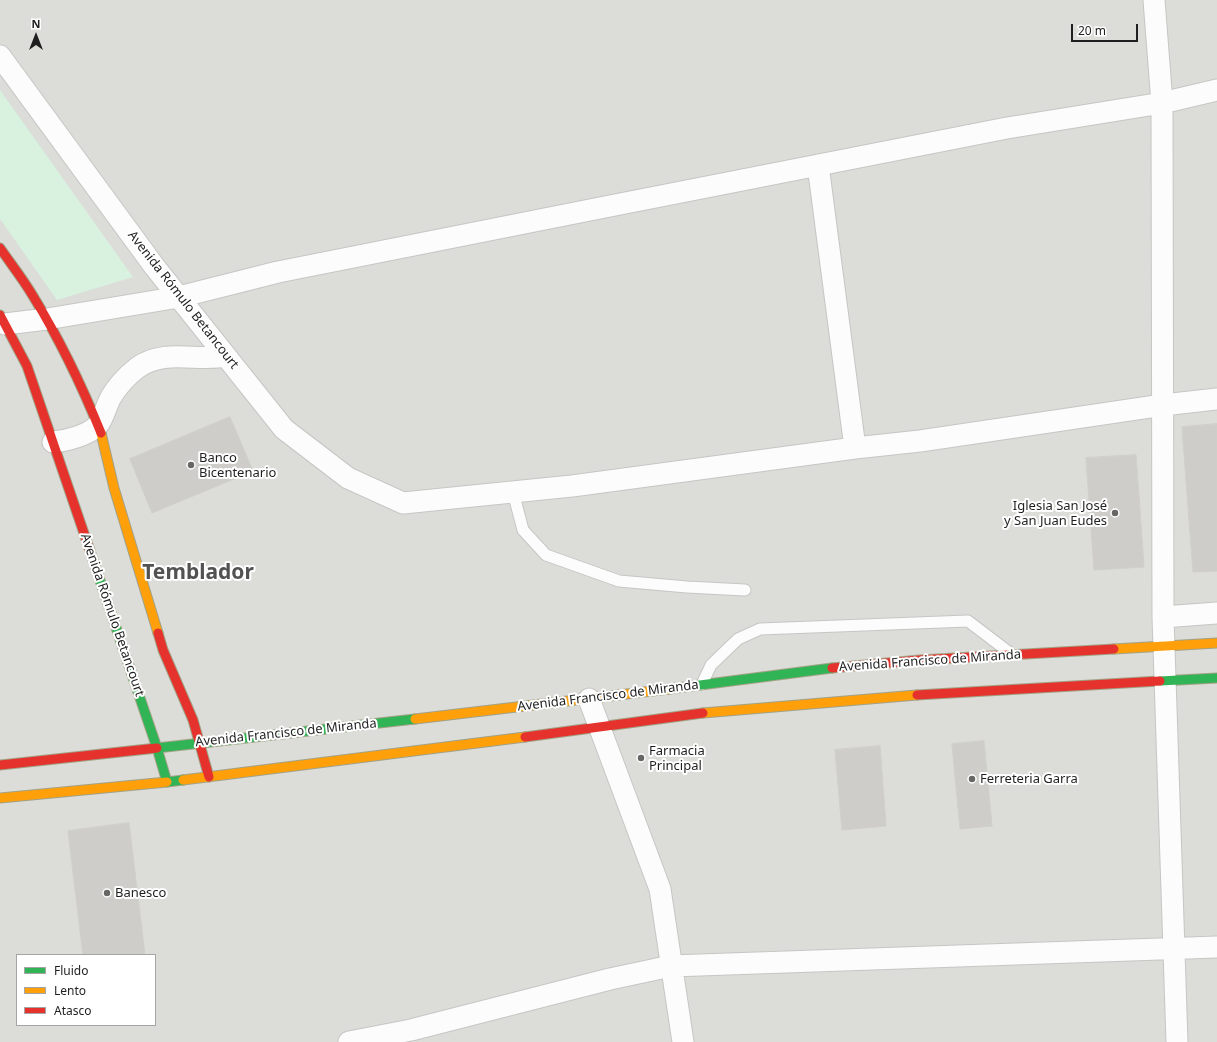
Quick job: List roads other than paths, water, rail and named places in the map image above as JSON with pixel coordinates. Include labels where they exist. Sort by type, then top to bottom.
[{"type":"main road","points":[[0,248],[33,295],[47,319],[75,373],[98,425],[114,488],[164,650],[193,720],[209,777]]},
{"type":"main road","name":"Avenida Rómulo Betancourt","points":[[2,320],[27,366],[157,748],[167,782]]},
{"type":"main road","name":"Avenida Francisco de Miranda","points":[[0,765],[588,699],[815,670],[920,660],[1217,643]]},
{"type":"main road","points":[[0,798],[209,777],[600,728],[705,713],[934,694],[1217,678]]},
{"type":"street","points":[[1154,0],[1162,103],[1163,645],[1177,1042]]},
{"type":"street","name":"Avenida Rómulo Betancourt","points":[[0,56],[154,266],[284,429],[348,478],[403,504],[513,492]]},
{"type":"street","points":[[2,320],[47,319],[179,297],[278,272],[1007,128],[1162,103],[1217,90]]},
{"type":"street","points":[[818,165],[855,448]]},
{"type":"street","points":[[53,442],[69,440],[98,425],[111,397],[138,368],[155,359],[189,356],[214,358],[226,356]]},
{"type":"street","points":[[513,492],[588,484],[855,448],[920,441],[1163,404],[1217,399]]},
{"type":"street","points":[[1163,617],[1217,613]]},
{"type":"street","points":[[588,699],[660,889],[683,1042]]},
{"type":"street","points":[[349,1042],[411,1030],[610,979],[671,966],[1217,947]]},
{"type":"lane","points":[[513,492],[523,530],[546,555],[619,581],[686,587],[745,590]]},
{"type":"lane","points":[[702,684],[711,665],[738,639],[760,629],[968,621],[1012,655]]},
{"type":"place","name":"Banco Bicentenario","points":[[191,465]]},
{"type":"place","name":"Iglesia San José y San Juan Eudes","points":[[1115,513]]},
{"type":"place","name":"Farmacia Principal","points":[[641,758]]},
{"type":"place","name":"Ferreteria Garra","points":[[972,779]]},
{"type":"place","name":"Banesco","points":[[107,893]]},
{"type":"district","name":"Temblador","points":[[198,573]]}]
